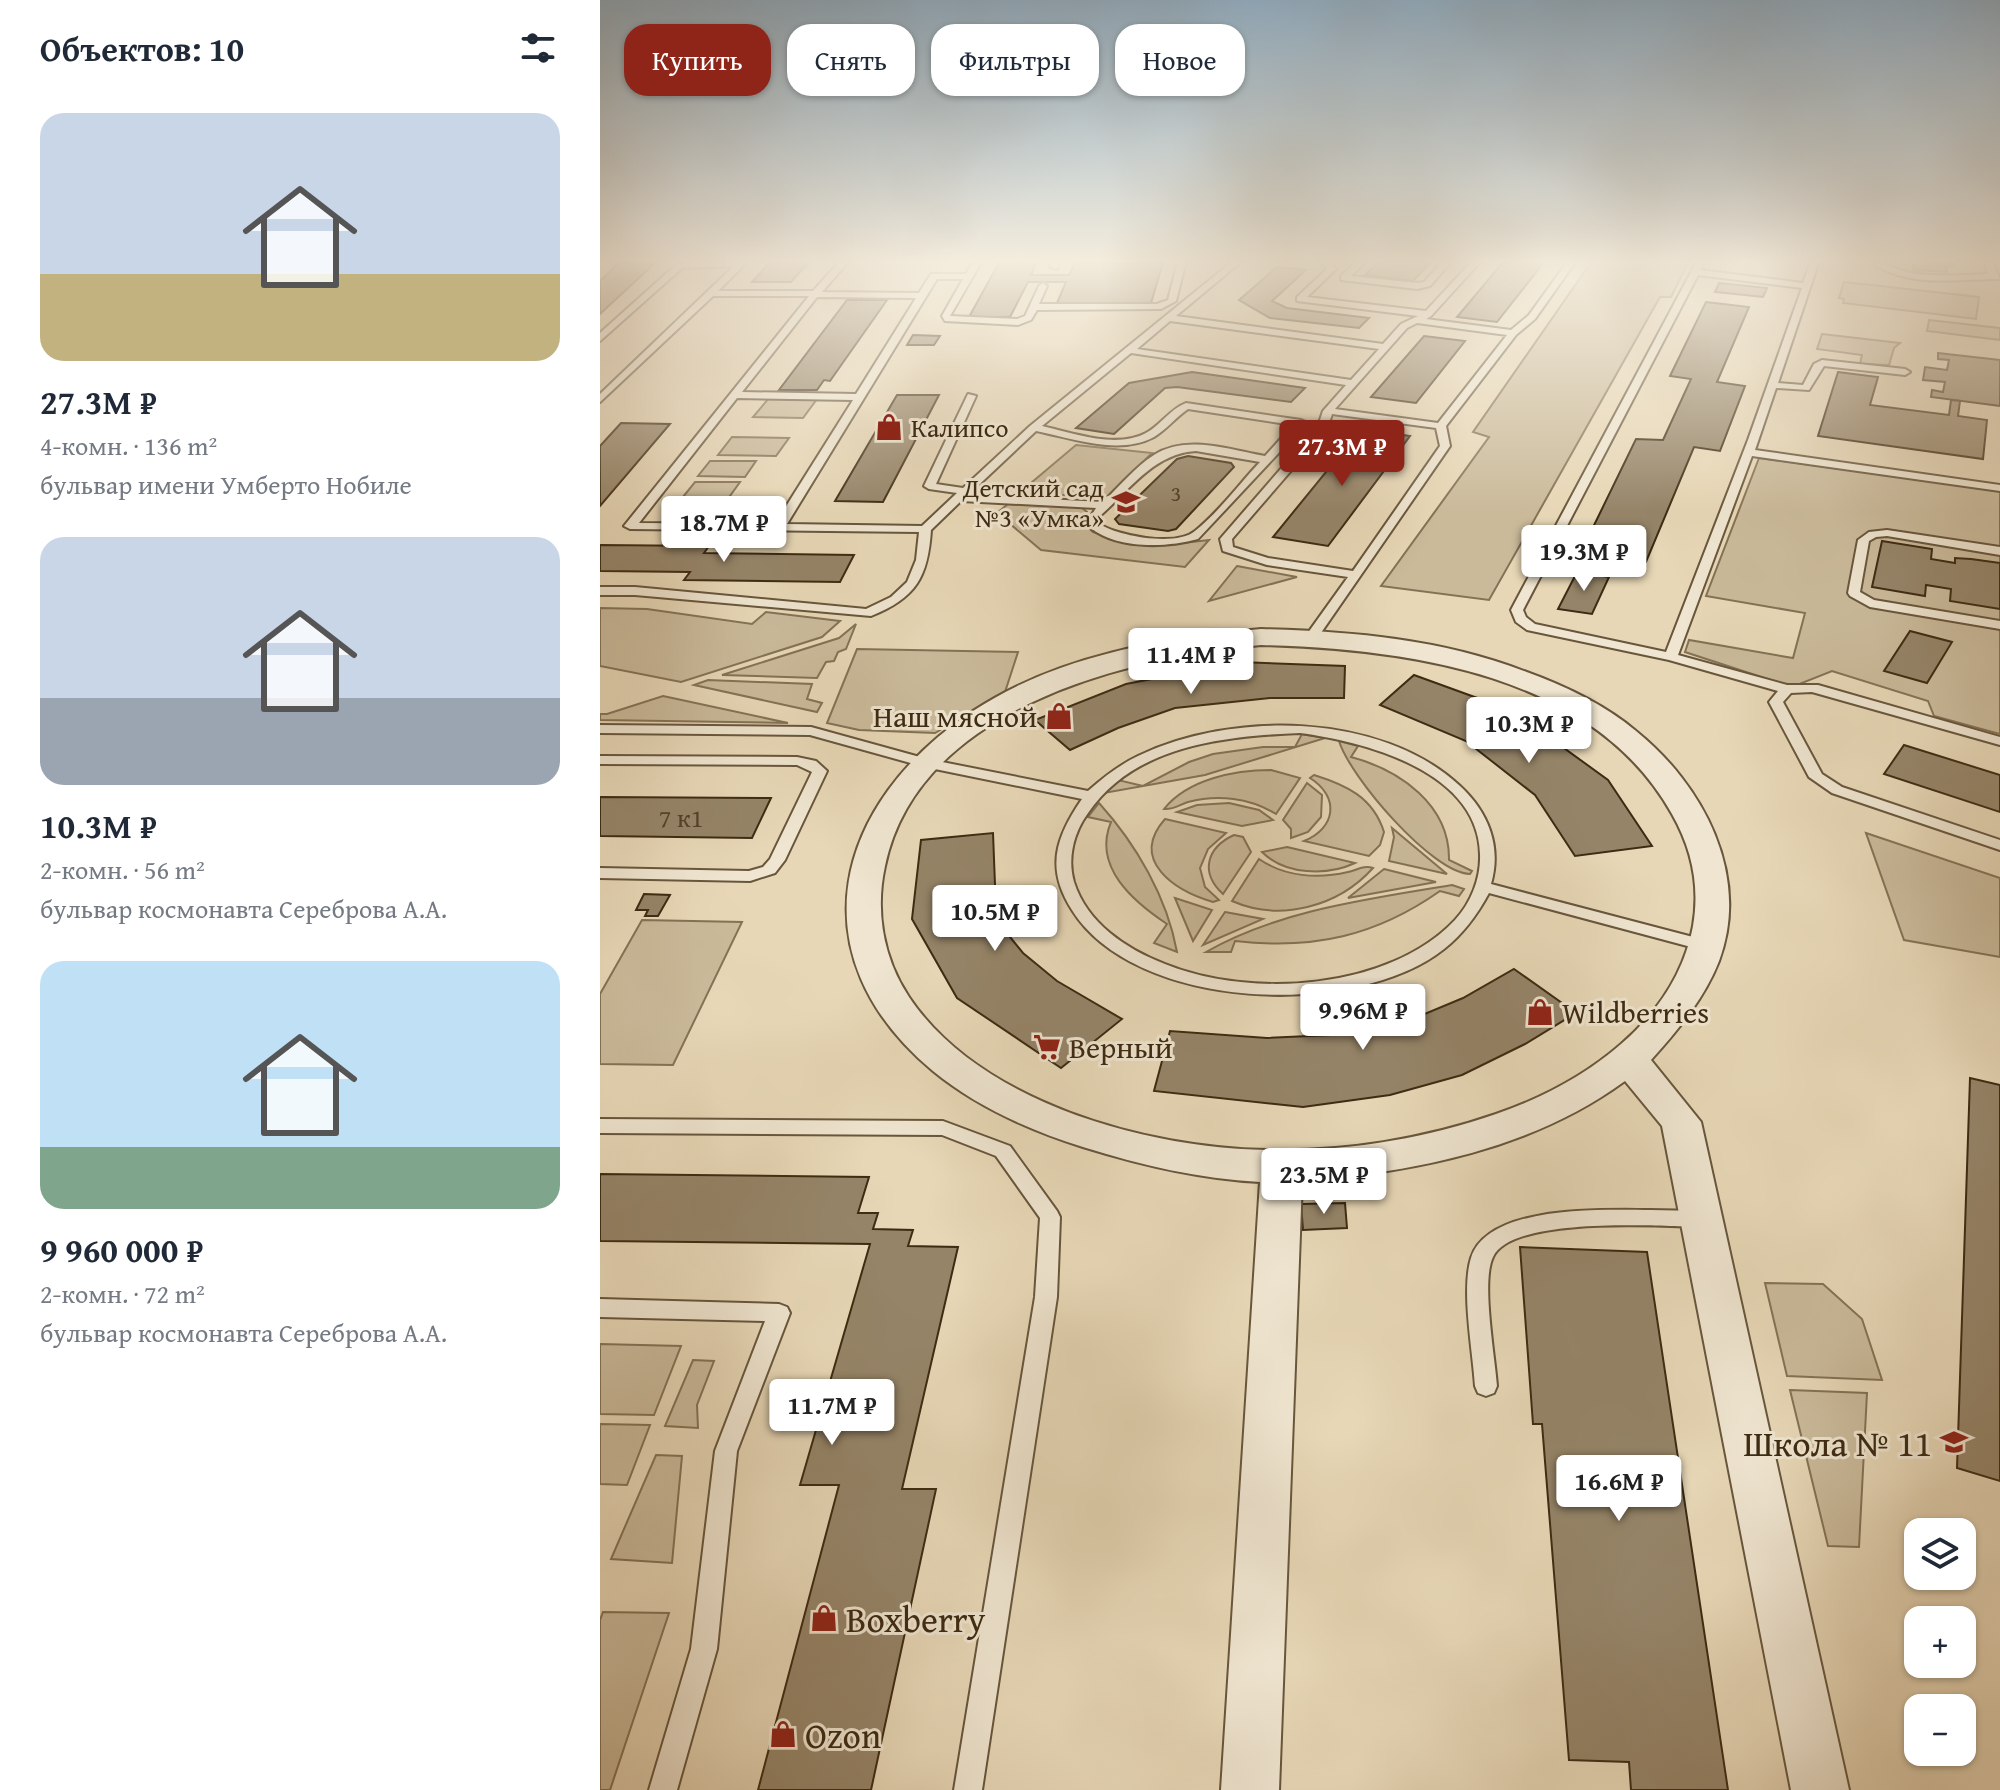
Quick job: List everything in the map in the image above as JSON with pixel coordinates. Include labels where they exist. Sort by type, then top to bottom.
[{"type":"street","points":[[1261,637],[1311,637],[1400,646],[1483,665],[1546,690],[1604,722],[1651,762],[1688,809],[1709,861],[1713,917],[1706,946],[1679,1004],[1656,1032],[1594,1083],[1509,1126],[1407,1154],[1352,1162],[1282,1166],[1184,1157],[1130,1147],[1072,1129],[1034,1114],[956,1069],[925,1042],[882,985],[869,955],[862,924],[861,894],[875,836],[889,809],[925,763],[980,719],[1010,701],[1088,669],[1185,645],[1261,637]]},
{"type":"street","points":[[1627,1058],[1681,1122],[1820,1790]]},
{"type":"street","points":[[1250,1790],[1282,1166]]},
{"type":"lane","points":[[600,399],[657,345]]},
{"type":"lane","points":[[774,345],[630,526],[925,529]]},
{"type":"lane","points":[[779,527],[891,345]]},
{"type":"lane","points":[[600,591],[635,591],[867,613],[894,604],[912,587],[924,556],[925,529],[1034,428],[1135,345]]},
{"type":"lane","points":[[1367,345],[1385,347]]},
{"type":"lane","points":[[1356,575],[1267,561],[1227,549],[1226,539],[1323,427],[1328,411],[1387,345]]},
{"type":"lane","points":[[1311,637],[1445,446],[1441,426],[1504,345]]},
{"type":"lane","points":[[1657,345],[1517,610],[1520,619],[1531,627],[1671,657],[1787,689],[1813,688],[2000,741]]},
{"type":"lane","points":[[1671,657],[1786,345]]},
{"type":"lane","points":[[1128,350],[1354,383]]},
{"type":"lane","points":[[1772,385],[1806,388],[1817,366],[1822,363],[1905,372]]},
{"type":"lane","points":[[734,395],[857,397]]},
{"type":"lane","points":[[971,396],[929,486],[961,494],[1105,505]]},
{"type":"lane","points":[[1034,428],[1133,441],[1154,433],[1186,406],[1323,427]]},
{"type":"lane","points":[[1328,411],[1441,426]]},
{"type":"lane","points":[[1267,460],[1194,448],[1167,451],[1105,505],[1092,521],[1095,528],[1104,533],[1158,542],[1187,539],[1199,534],[1267,460],[1301,423]]},
{"type":"lane","points":[[1748,452],[2000,488]]},
{"type":"lane","points":[[2000,551],[1887,533],[1873,534],[1864,540],[1854,591],[1859,599],[1870,603],[2000,625]]},
{"type":"lane","points":[[1787,689],[1776,702],[1816,777],[1837,790],[2000,845]]},
{"type":"lane","points":[[600,729],[811,731],[925,763],[1092,796]]},
{"type":"lane","points":[[1275,730],[1337,734],[1392,749],[1416,760],[1457,788],[1472,805],[1489,843],[1491,863],[1485,887],[1462,923],[1442,941],[1389,970],[1322,987],[1249,989],[1214,985],[1176,975],[1137,959],[1101,935],[1071,897],[1065,876],[1064,855],[1068,834],[1092,796],[1132,765],[1185,743],[1214,736],[1275,730]]},
{"type":"lane","points":[[600,760],[797,761],[811,764],[820,771],[777,860],[769,870],[750,876],[600,873]]},
{"type":"lane","points":[[1485,887],[1706,946]]},
{"type":"lane","points":[[600,1126],[943,1128],[1003,1151],[1050,1217],[1046,1297],[968,1790]]},
{"type":"lane","points":[[1486,1386],[1480,1288],[1481,1255],[1490,1241],[1502,1233],[1583,1217],[1700,1219]]},
{"type":"lane","points":[[600,1308],[779,1313],[726,1451],[704,1649],[663,1790]]},
{"type":"shaded area","points":[[1534,345],[1633,345],[1489,600],[1381,586],[1489,437],[1473,432]]},
{"type":"shaded area","points":[[1818,345],[1898,345],[1889,365],[1860,364],[1862,355],[1817,349]]},
{"type":"shaded area","points":[[769,398],[817,399],[803,418],[753,417]]},
{"type":"shaded area","points":[[732,437],[789,438],[776,456],[718,455]]},
{"type":"shaded area","points":[[1076,445],[1152,453],[1107,497],[1019,493]]},
{"type":"shaded area","points":[[1759,458],[2000,491],[2000,734],[1934,716],[1928,701],[1832,671],[1792,687],[1685,652],[1689,640],[1793,658],[1805,613],[1706,596]]},
{"type":"shaded area","points":[[710,461],[756,461],[745,477],[698,476]]},
{"type":"shaded area","points":[[695,482],[740,482],[717,514],[670,513]]},
{"type":"shaded area","points":[[1008,504],[1081,507],[1087,512],[1086,525],[1093,532],[1156,546],[1209,540],[1185,567],[1041,550],[997,513]]},
{"type":"shaded area","points":[[1237,566],[1297,577],[1209,601]]},
{"type":"shaded area","points":[[600,608],[647,609],[752,624],[766,612],[840,621],[822,637],[681,682],[600,666]]},
{"type":"shaded area","points":[[856,624],[846,649],[838,652],[834,661],[826,662],[817,678],[722,675],[839,638]]},
{"type":"shaded area","points":[[857,649],[1018,652],[1005,692],[935,733],[859,730],[827,723]]},
{"type":"shaded area","points":[[708,680],[812,684],[807,699],[822,703],[817,712],[694,685]]},
{"type":"shaded area","points":[[663,696],[788,723],[600,720],[600,714]]},
{"type":"shaded area","points":[[1302,734],[1325,738],[1205,775],[1104,793],[1118,780],[1143,786],[1189,762],[1213,754],[1263,747],[1295,747]]},
{"type":"shaded area","points":[[1339,741],[1358,746],[1351,757],[1387,771],[1419,793],[1441,823],[1449,860],[1472,871],[1470,874],[1435,858],[1394,821],[1359,777]]},
{"type":"shaded area","points":[[1271,770],[1300,778],[1276,814],[1256,804],[1222,798],[1188,802],[1164,809],[1199,783],[1228,774]]},
{"type":"shaded area","points":[[1314,775],[1347,788],[1373,810],[1384,832],[1380,845],[1369,856],[1304,841],[1323,828],[1330,812],[1326,794],[1310,778]]},
{"type":"shaded area","points":[[1307,783],[1322,795],[1321,817],[1308,832],[1291,838],[1291,829],[1283,820]]},
{"type":"shaded area","points":[[1099,803],[1125,836],[1158,891],[1177,952],[1154,943],[1167,924],[1130,894],[1112,868],[1107,854],[1111,822],[1088,817]]},
{"type":"shaded area","points":[[1229,803],[1259,810],[1273,820],[1242,826],[1177,812],[1197,805]]},
{"type":"shaded area","points":[[1165,819],[1226,833],[1208,849],[1200,868],[1205,887],[1219,900],[1213,902],[1199,897],[1161,872],[1154,861],[1152,848],[1155,834]]},
{"type":"shaded area","points":[[1392,828],[1447,874],[1389,861],[1394,837]]},
{"type":"shaded area","points":[[1866,833],[2000,878],[2000,957],[1904,940]]},
{"type":"shaded area","points":[[1234,835],[1243,837],[1251,852],[1223,894],[1211,878],[1209,862],[1217,847]]},
{"type":"shaded area","points":[[1287,847],[1355,863],[1332,870],[1307,871],[1282,865],[1262,852]]},
{"type":"shaded area","points":[[1259,859],[1280,870],[1302,875],[1373,868],[1343,893],[1326,901],[1288,910],[1269,910],[1232,901]]},
{"type":"shaded area","points":[[1384,869],[1436,882],[1348,898]]},
{"type":"shaded area","points":[[1452,885],[1464,889],[1459,896],[1440,891],[1392,919],[1343,936],[1291,943],[1235,941],[1231,952],[1206,952],[1294,916],[1357,901]]},
{"type":"shaded area","points":[[1175,898],[1212,910],[1193,941]]},
{"type":"shaded area","points":[[1225,912],[1263,919],[1203,945]]},
{"type":"shaded area","points":[[642,920],[742,922],[673,1065],[600,1064],[600,994]]},
{"type":"shaded area","points":[[1765,1283],[1823,1284],[1862,1319],[1882,1380],[1787,1376]]},
{"type":"shaded area","points":[[600,1344],[681,1346],[654,1415],[600,1414]]},
{"type":"shaded area","points":[[693,1360],[714,1361],[697,1405],[698,1428],[665,1426]]},
{"type":"shaded area","points":[[1790,1390],[1867,1393],[1859,1547],[1828,1546]]},
{"type":"shaded area","points":[[600,1424],[650,1425],[627,1485],[600,1484]]},
{"type":"shaded area","points":[[656,1455],[682,1456],[672,1563],[611,1559]]},
{"type":"shaded area","points":[[603,1612],[669,1613],[610,1790],[600,1790],[600,1620]]},
{"type":"building","points":[[813,345],[856,345],[830,381],[824,380],[817,390],[779,390]]},
{"type":"building","points":[[1417,345],[1462,345],[1416,403],[1371,397]]},
{"type":"building","points":[[1685,345],[1733,345],[1717,382],[1745,386],[1720,451],[1694,447],[1646,562],[1581,552],[1636,439],[1663,440],[1691,379],[1670,376]]},
{"type":"building","points":[[1938,353],[2000,360],[2000,406],[1931,397],[1932,390],[1943,392],[1945,382],[1923,380],[1925,367],[1947,370],[1949,360],[1938,359]]},
{"type":"building","points":[[1192,372],[1305,388],[1291,402],[1165,388],[1114,434],[1076,428],[1129,383]]},
{"type":"building","points":[[1838,372],[1878,377],[1870,405],[1949,415],[1951,400],[1960,401],[1958,416],[1987,420],[1983,459],[1818,436]]},
{"type":"building","points":[[897,395],[939,395],[883,502],[835,501]]},
{"type":"building","points":[[621,423],[670,424],[600,506],[600,446]]},
{"type":"building","points":[[1361,429],[1410,436],[1328,546],[1273,537]]},
{"type":"building","points":[[1188,456],[1231,463],[1234,467],[1176,529],[1168,531],[1119,524],[1115,519],[1177,459]]},
{"type":"building","points":[[1882,541],[1932,549],[1931,559],[1955,563],[1955,558],[2000,563],[2000,609],[1950,601],[1951,589],[1926,585],[1925,596],[1872,587]]},
{"type":"building","points":[[600,545],[709,546],[704,553],[854,555],[840,582],[684,580],[690,572],[600,571]]},
{"type":"building","points":[[1577,572],[1609,577],[1592,614],[1558,609]]},
{"type":"building","points":[[1910,631],[1952,642],[1927,683],[1884,671]]},
{"type":"building","points":[[1239,662],[1345,666],[1344,698],[1270,698],[1175,708],[1118,728],[1070,750],[1035,720],[1126,684]]},
{"type":"building","points":[[1414,675],[1513,711],[1608,780],[1652,846],[1575,856],[1535,795],[1466,741],[1380,705]]},
{"type":"building","points":[[1904,745],[2000,775],[2000,812],[1884,774]]},
{"type":"building","points":[[600,797],[771,798],[752,838],[600,836]]},
{"type":"building","points":[[993,833],[995,885],[1010,937],[1023,953],[1057,981],[1122,1019],[1061,1068],[957,998],[912,919],[921,840]]},
{"type":"building","points":[[644,894],[670,895],[658,916],[645,916],[648,910],[636,910]]},
{"type":"building","points":[[1514,969],[1576,1013],[1525,1044],[1462,1075],[1390,1095],[1303,1107],[1154,1091],[1170,1031],[1267,1038],[1391,1028],[1463,998]]},
{"type":"building","points":[[1970,1078],[2000,1085],[2000,1481],[1957,1468]]},
{"type":"building","points":[[600,1174],[869,1177],[858,1213],[878,1213],[873,1229],[913,1230],[908,1246],[958,1247],[902,1489],[936,1489],[871,1790],[758,1790],[839,1485],[800,1485],[870,1244],[600,1241]]},
{"type":"building","points":[[1345,1203],[1347,1228],[1303,1230],[1301,1204]]},
{"type":"building","points":[[1520,1247],[1647,1252],[1728,1790],[1631,1790],[1629,1762],[1569,1760],[1542,1424],[1533,1424]]},
{"type":"place","name":"Калипсо","points":[[889,427]]},
{"type":"place","name":"Детский сад №3 «Умка»","points":[[1126,502]]},
{"type":"place","name":"Наш мясной","points":[[1059,716]]},
{"type":"place","name":"Wildberries","points":[[1540,1012]]},
{"type":"place","name":"Верный","points":[[1047,1047]]},
{"type":"place","name":"Школа № 11","points":[[1954,1442]]},
{"type":"place","name":"Boxberry","points":[[824,1618]]},
{"type":"place","name":"Ozon","points":[[783,1734]]}]
